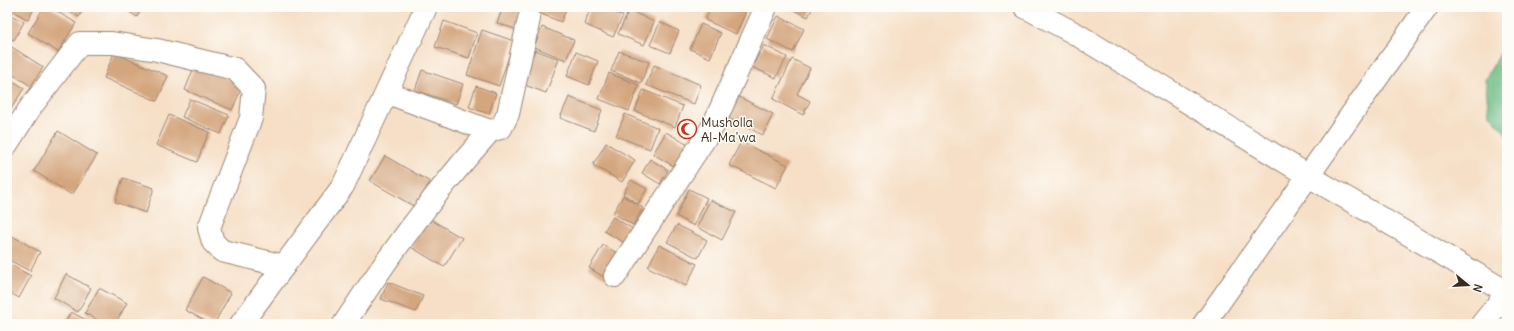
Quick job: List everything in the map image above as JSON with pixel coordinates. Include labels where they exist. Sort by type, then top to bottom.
[{"type":"street","points":[[241,324],[343,186],[388,93],[426,7]]},
{"type":"street","points":[[615,276],[713,126],[766,7]]},
{"type":"street","points":[[1025,7],[1076,34],[1308,175],[1507,292],[1482,324]]},
{"type":"street","points":[[1204,324],[1427,7]]},
{"type":"street","points":[[344,324],[420,213],[450,175],[490,131],[501,128],[508,114],[529,19]]},
{"type":"street","points":[[7,144],[30,108],[80,43],[112,43],[156,50],[235,69],[254,89],[251,118],[209,228],[213,242],[222,251],[284,266]]},
{"type":"street","points":[[388,93],[490,131]]},
{"type":"green space","points":[[1507,42],[1507,135],[1489,113],[1485,79]]},
{"type":"building","points":[[7,7],[35,7],[28,20]]},
{"type":"building","points":[[44,7],[50,7],[76,23],[58,52],[28,33]]},
{"type":"building","points":[[62,7],[85,7],[79,17]]},
{"type":"building","points":[[122,7],[143,7],[137,17]]},
{"type":"building","points":[[503,7],[526,7],[518,30],[497,23]]},
{"type":"building","points":[[541,7],[567,7],[561,22],[539,13]]},
{"type":"building","points":[[591,7],[603,7],[623,16],[613,37],[584,24]]},
{"type":"building","points":[[711,7],[738,7],[746,11],[736,34],[705,20]]},
{"type":"building","points":[[787,7],[813,7],[808,17]]},
{"type":"building","points":[[629,10],[654,22],[644,45],[618,34]]},
{"type":"building","points":[[7,13],[24,22],[14,40],[7,37]]},
{"type":"building","points":[[778,16],[804,29],[793,52],[767,39]]},
{"type":"building","points":[[444,21],[477,33],[469,58],[435,47]]},
{"type":"building","points":[[660,22],[679,31],[670,53],[650,45]]},
{"type":"building","points":[[701,24],[721,33],[710,58],[690,49]]},
{"type":"building","points":[[542,27],[574,40],[566,60],[534,47]]},
{"type":"building","points":[[482,30],[514,41],[499,86],[467,75]]},
{"type":"building","points":[[7,44],[43,67],[31,86],[7,71]]},
{"type":"building","points":[[764,45],[787,57],[776,78],[752,67]]},
{"type":"building","points":[[535,50],[559,59],[546,93],[522,84]]},
{"type":"building","points":[[619,51],[649,62],[641,83],[611,71]]},
{"type":"building","points":[[576,52],[598,61],[589,85],[567,76]]},
{"type":"building","points":[[114,53],[168,76],[157,101],[104,78]]},
{"type":"building","points":[[792,59],[810,68],[797,94],[810,101],[803,115],[773,99]]},
{"type":"building","points":[[195,65],[243,85],[232,110],[185,90]]},
{"type":"building","points":[[654,65],[701,85],[694,104],[646,85]]},
{"type":"building","points":[[422,70],[463,84],[456,104],[415,90]]},
{"type":"building","points":[[609,73],[639,85],[629,111],[599,99]]},
{"type":"building","points":[[7,77],[24,88],[11,109],[7,107]]},
{"type":"building","points":[[476,86],[496,93],[489,114],[469,107]]},
{"type":"building","points":[[643,90],[683,106],[675,127],[635,111]]},
{"type":"building","points":[[569,97],[602,110],[594,131],[560,118]]},
{"type":"building","points":[[739,97],[773,114],[763,135],[728,118]]},
{"type":"building","points":[[190,99],[229,115],[221,134],[182,117]]},
{"type":"building","points":[[625,114],[658,128],[650,149],[616,136]]},
{"type":"building","points":[[169,115],[209,132],[197,162],[156,145]]},
{"type":"building","points":[[58,131],[97,155],[72,195],[34,171]]},
{"type":"building","points":[[666,132],[688,145],[675,167],[653,154]]},
{"type":"building","points":[[741,142],[788,165],[776,188],[729,165]]},
{"type":"building","points":[[606,143],[635,160],[622,182],[593,165]]},
{"type":"building","points":[[385,156],[430,182],[415,207],[370,181]]},
{"type":"building","points":[[650,159],[668,170],[660,184],[642,173]]},
{"type":"building","points":[[123,178],[154,188],[146,213],[115,202]]},
{"type":"building","points":[[631,180],[647,189],[638,204],[623,194]]},
{"type":"building","points":[[689,189],[707,198],[694,226],[676,216]]},
{"type":"building","points":[[623,196],[643,208],[633,225],[613,213]]},
{"type":"building","points":[[710,200],[736,212],[722,240],[697,227]]},
{"type":"building","points":[[613,217],[633,229],[625,243],[604,231]]},
{"type":"building","points":[[428,218],[462,238],[444,267],[411,247]]},
{"type":"building","points":[[677,225],[707,240],[698,258],[667,242]]},
{"type":"building","points":[[7,233],[40,252],[30,271],[7,259]]},
{"type":"building","points":[[603,245],[621,255],[607,279],[589,268]]},
{"type":"building","points":[[659,245],[697,264],[686,286],[648,267]]},
{"type":"building","points":[[7,263],[31,276],[19,298],[7,291]]},
{"type":"building","points":[[66,274],[91,288],[78,312],[54,298]]},
{"type":"building","points":[[203,277],[231,293],[214,324],[211,324],[185,310]]},
{"type":"building","points":[[388,282],[423,296],[416,312],[381,299]]},
{"type":"building","points":[[99,288],[127,303],[115,324],[105,324],[85,313]]},
{"type":"building","points":[[71,312],[94,324],[64,324]]},
{"type":"place","name":"Musholla Al-Ma'wa","points":[[687,129]]}]
